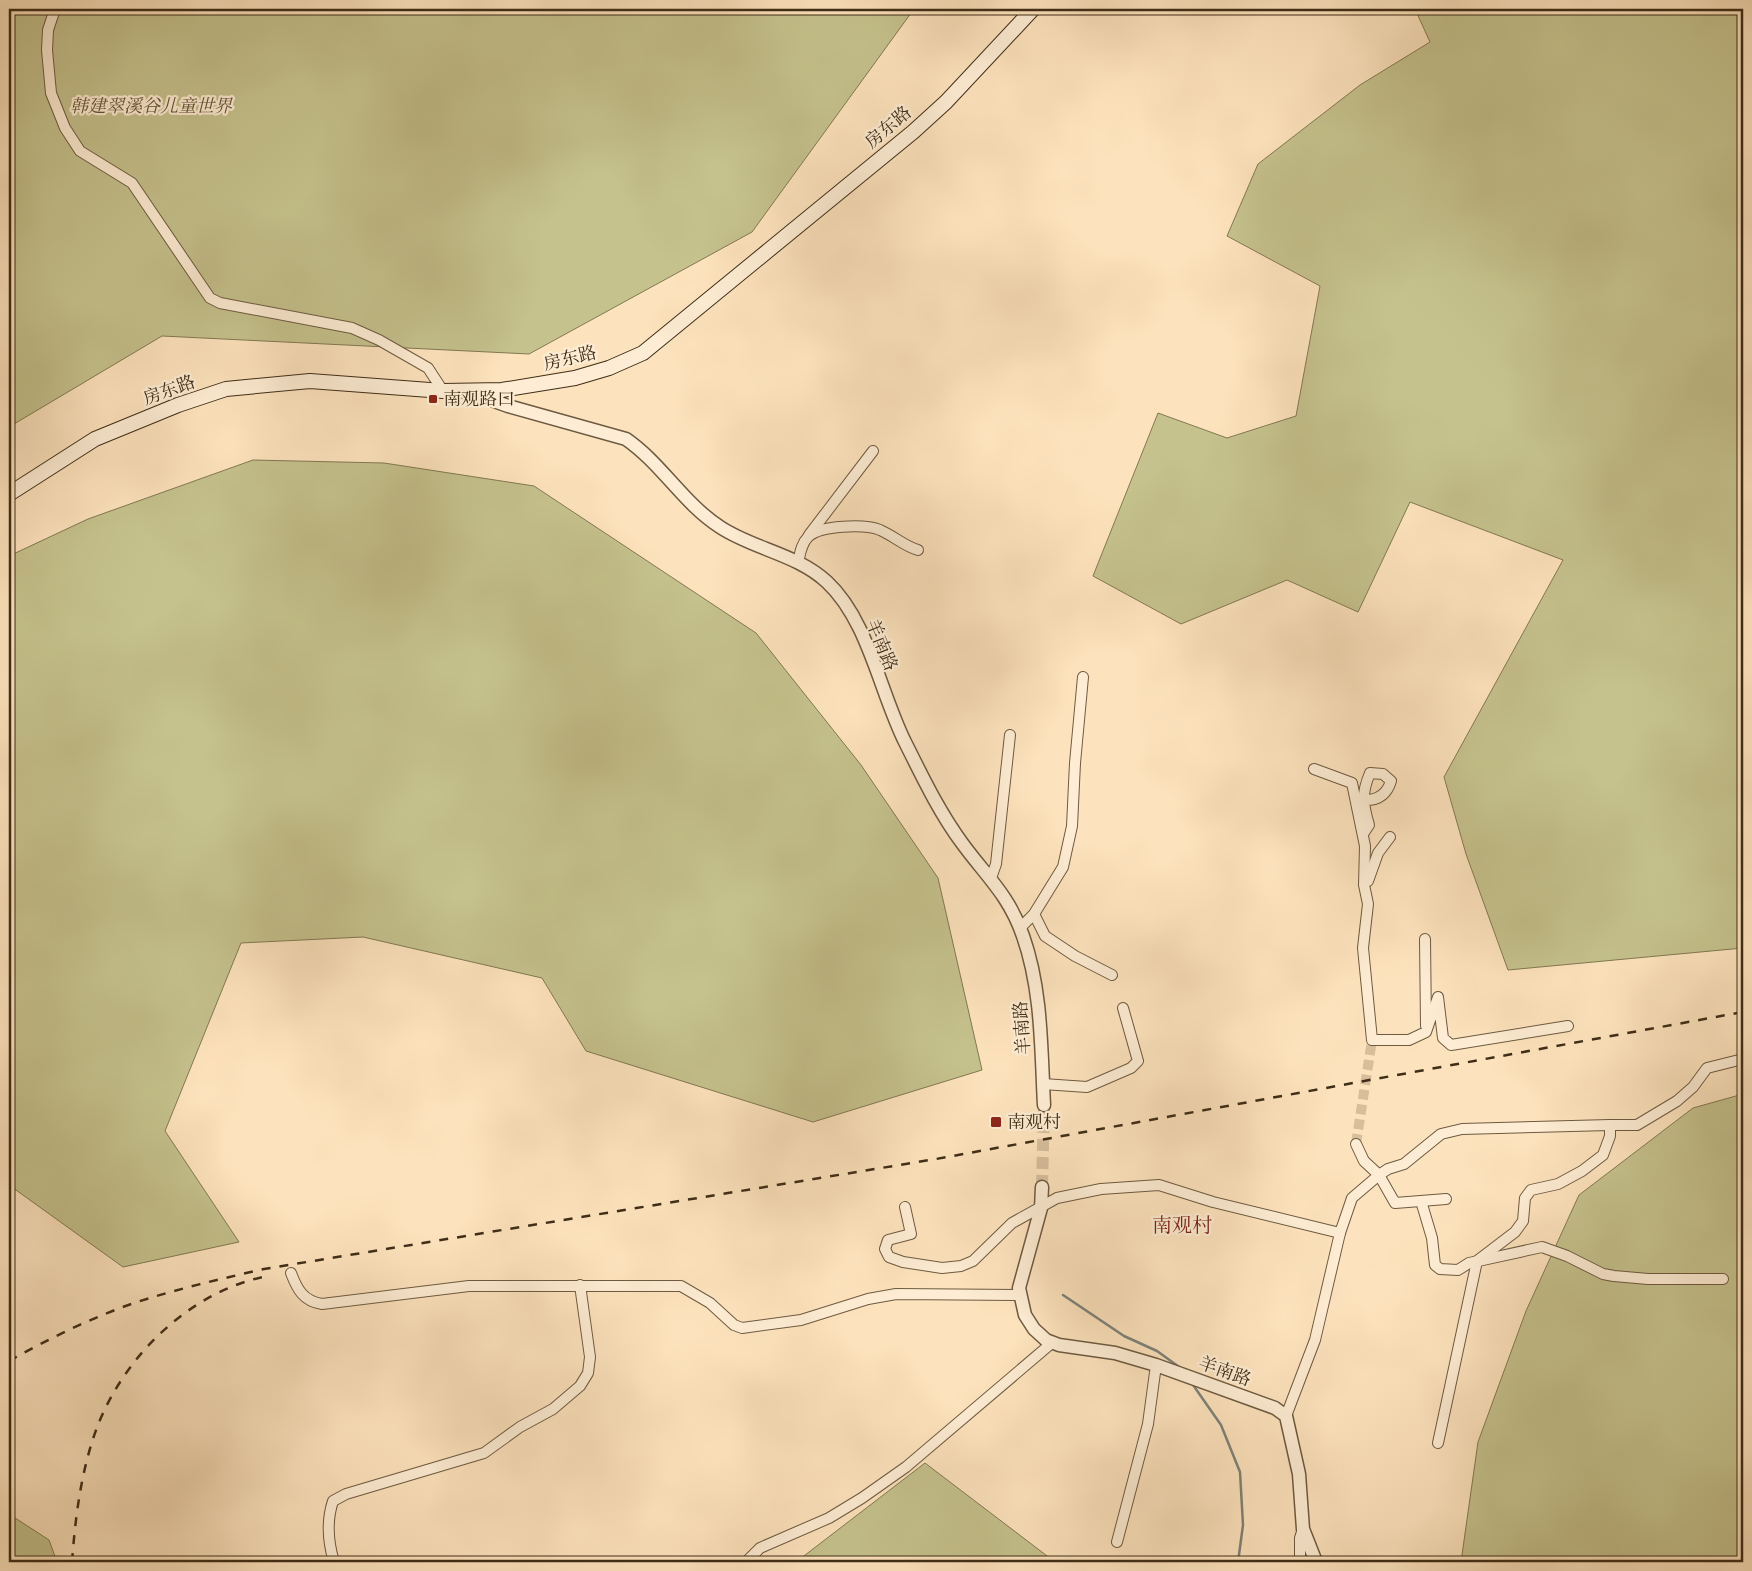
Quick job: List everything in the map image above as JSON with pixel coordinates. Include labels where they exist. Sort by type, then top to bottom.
[{"type":"main road","name":"房东路","points":[[9,494],[95,438],[178,405],[226,389],[310,381],[443,391],[502,390],[575,378],[609,368],[643,353],[674,330],[913,132],[946,102],[1033,9]]},
{"type":"street","points":[[55,9],[48,30],[47,50],[51,93],[65,128],[80,151],[132,183],[210,298],[220,303],[352,328],[379,340],[428,368],[443,391]]},
{"type":"street","name":"羊南路","points":[[466,391],[508,406],[626,439],[643,450],[677,491],[696,510],[741,540],[798,563],[827,582],[846,606],[863,638],[886,702],[930,789],[962,842],[1012,908],[1020,928],[1036,985],[1044,1105]]},
{"type":"street","points":[[798,563],[802,547],[809,536],[873,451]]},
{"type":"street","points":[[809,536],[831,528],[866,526],[918,550]]},
{"type":"street","points":[[1020,928],[1034,914],[1062,867],[1072,826],[1075,763],[1083,677]]},
{"type":"street","points":[[991,878],[996,864],[1010,736]]},
{"type":"street","points":[[1314,769],[1352,783],[1363,834],[1368,904],[1363,948],[1372,1040],[1409,1040],[1426,1032],[1438,997],[1443,1038],[1451,1045],[1568,1026]]},
{"type":"street","points":[[1363,800],[1369,825],[1363,834]]},
{"type":"street","points":[[1366,892],[1370,869],[1378,852],[1390,837]]},
{"type":"street","points":[[1034,914],[1045,936],[1074,956],[1112,975]]},
{"type":"street","points":[[1424,939],[1426,1032]]},
{"type":"street","points":[[1043,1084],[1087,1087],[1131,1068],[1138,1060],[1124,1008]]},
{"type":"street","points":[[1316,1562],[1303,1529],[1299,1474],[1286,1416],[1315,1340],[1340,1233],[1352,1198],[1379,1175],[1388,1169],[1404,1164],[1441,1134],[1462,1129],[1637,1126],[1677,1101],[1693,1087],[1707,1068],[1743,1059]]},
{"type":"street","points":[[1438,1443],[1477,1261],[1515,1232],[1522,1221],[1525,1198],[1531,1190],[1558,1184],[1582,1171],[1603,1156],[1610,1136],[1610,1125]]},
{"type":"street","points":[[1356,1144],[1364,1161],[1379,1175],[1395,1203],[1446,1199]]},
{"type":"street","points":[[905,1207],[911,1234],[888,1240],[885,1249],[889,1257],[902,1262],[942,1268],[961,1266],[974,1261],[1012,1222],[1057,1198],[1092,1191],[1159,1185],[1213,1202],[1340,1233]]},
{"type":"street","name":"羊南路","points":[[1042,1187],[1040,1208],[1022,1274],[1020,1295],[1026,1315],[1034,1329],[1046,1340],[1116,1353],[1156,1365],[1275,1408],[1286,1416]]},
{"type":"street","points":[[1421,1201],[1432,1238],[1436,1265],[1440,1269],[1458,1270],[1469,1263],[1542,1247],[1555,1250],[1603,1274],[1614,1276],[1648,1279],[1723,1279]]},
{"type":"street","points":[[290,1274],[304,1297],[322,1304],[469,1286],[681,1286],[705,1299],[734,1324],[742,1328],[801,1320],[868,1298],[896,1294],[1020,1295]]},
{"type":"street","points":[[334,1562],[328,1543],[329,1513],[333,1501],[346,1494],[484,1453],[553,1409],[580,1386],[588,1373],[590,1357],[584,1326],[580,1285]]},
{"type":"street","points":[[746,1562],[760,1548],[829,1518],[906,1468],[1053,1342]]},
{"type":"street","points":[[1116,1542],[1148,1424],[1156,1365]]},
{"type":"street","points":[[1300,1562],[1300,1538],[1303,1529]]},
{"type":"green space","name":"韩建翠溪谷儿童世界","points":[[9,9],[914,9],[752,232],[529,354],[162,336],[9,427]]},
{"type":"green space","points":[[1415,9],[1743,9],[1743,948],[1508,970],[1466,854],[1444,777],[1563,560],[1410,502],[1358,612],[1287,580],[1181,624],[1093,576],[1158,413],[1227,438],[1296,416],[1320,286],[1227,236],[1258,164],[1360,85],[1430,42]]},
{"type":"green space","points":[[253,460],[384,463],[534,486],[756,633],[861,765],[938,878],[982,1070],[813,1122],[586,1051],[542,978],[363,937],[241,943],[165,1131],[239,1242],[123,1267],[9,1185],[9,556],[88,519]]},
{"type":"green space","points":[[1743,1094],[1743,1562],[1461,1562],[1478,1442],[1526,1311],[1579,1195],[1693,1108]]},
{"type":"green space","points":[[925,1463],[1055,1562],[796,1562]]},
{"type":"green space","points":[[9,1514],[49,1540],[57,1562],[9,1562]]},
{"type":"waterway","points":[[1063,1295],[1124,1336],[1157,1351],[1182,1369]]},
{"type":"waterway","points":[[1191,1382],[1221,1425],[1240,1472],[1243,1525],[1238,1562]]},
{"type":"tunnel","points":[[1356,1144],[1372,1040]]},
{"type":"tunnel","points":[[1042,1187],[1044,1105]]},
{"type":"railway","points":[[9,1361],[70,1329],[134,1303],[215,1280],[264,1269],[936,1159],[1743,1012]]},
{"type":"railway","points":[[72,1562],[79,1500],[88,1454],[104,1411],[119,1384],[138,1358],[159,1335],[183,1314],[210,1297],[238,1284],[268,1276]]},
{"type":"place","name":"南观路口","points":[[433,399]]},
{"type":"place","name":"南观村","points":[[996,1122]]},
{"type":"district","name":"南观村","points":[[1182,1225]]}]
